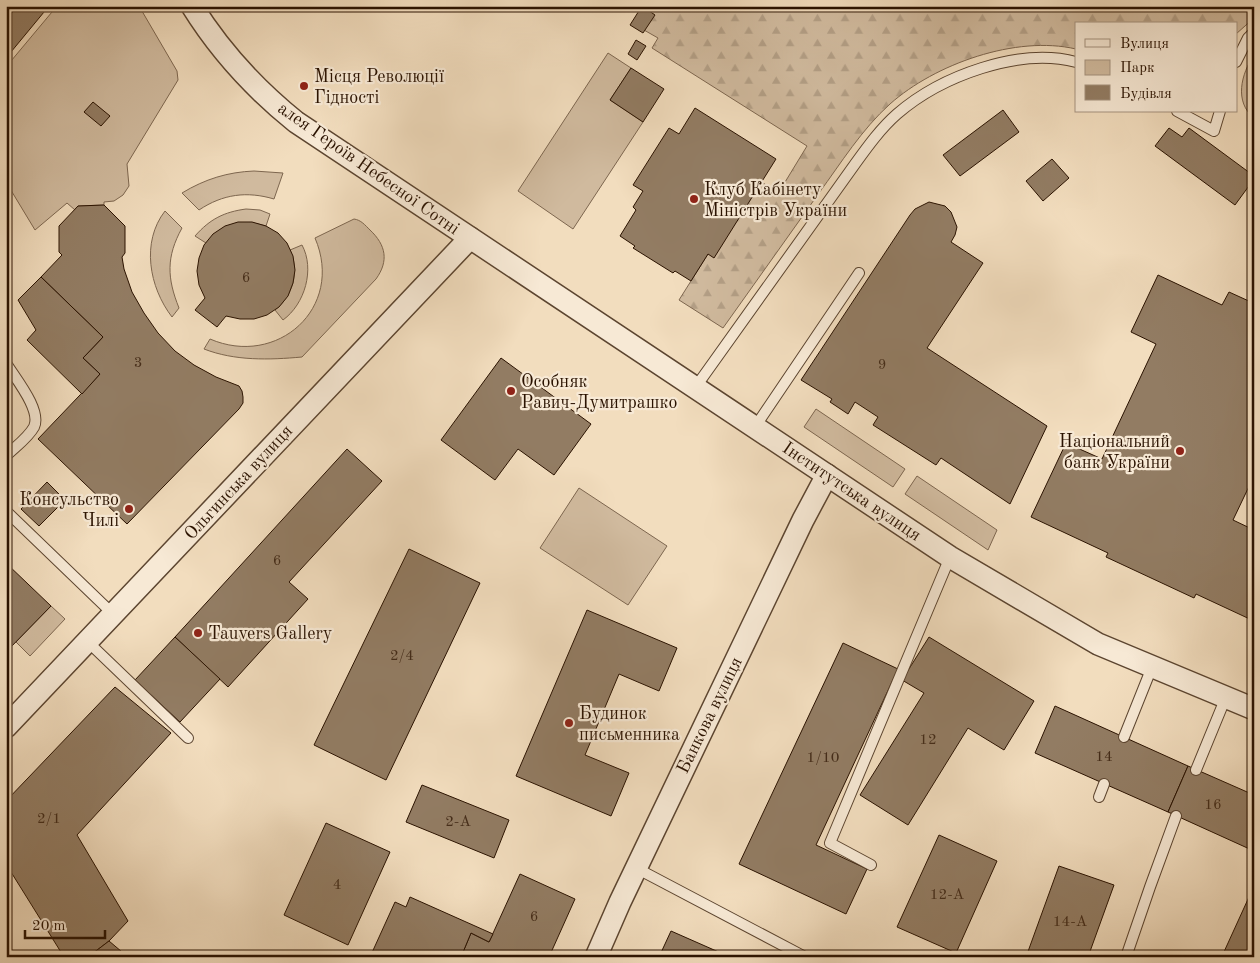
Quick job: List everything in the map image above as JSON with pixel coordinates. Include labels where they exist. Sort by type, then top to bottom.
[{"type":"street","name":"алея Героїв Небесної Сотні","points":[[192,6],[204,26],[231,61],[279,108],[314,135],[470,238]]},
{"type":"street","name":"Інститутська вулиця","points":[[470,238],[950,557],[1098,644],[1254,709]]},
{"type":"street","name":"Ольгинська вулиця","points":[[6,726],[470,238]]},
{"type":"street","name":"Банкова вулиця","points":[[596,957],[636,868],[803,520],[827,475]]},
{"type":"lane","points":[[1238,58],[1248,38],[1254,32]]},
{"type":"lane","points":[[695,388],[855,164],[899,112],[930,91],[976,70],[1003,62],[1029,59],[1060,59],[1075,62]]},
{"type":"lane","points":[[1180,112],[1214,131],[1220,112]]},
{"type":"lane","points":[[755,427],[859,273]]},
{"type":"lane","points":[[6,363],[36,412],[36,419],[31,431],[6,456]]},
{"type":"lane","points":[[6,511],[113,614]]},
{"type":"lane","points":[[872,865],[830,843],[950,557]]},
{"type":"lane","points":[[87,641],[188,738]]},
{"type":"lane","points":[[1124,737],[1152,667]]},
{"type":"lane","points":[[1196,770],[1226,697]]},
{"type":"lane","points":[[1099,797],[1104,784]]},
{"type":"lane","points":[[1126,957],[1176,816]]},
{"type":"lane","points":[[636,868],[804,957]]},
{"type":"green space","points":[[57,6],[139,6],[177,71],[178,80],[127,164],[129,186],[123,195],[114,201],[104,202],[104,205],[78,206],[75,210],[67,203],[35,230],[6,182],[6,67]]},
{"type":"green space","points":[[642,6],[1254,6],[1254,18],[1238,32],[1238,22],[1075,22],[1075,49],[1053,46],[1028,46],[977,56],[953,65],[908,90],[890,104],[861,135],[723,328],[679,300],[708,254],[761,182],[779,192],[807,146],[652,48],[658,38],[644,30]]},
{"type":"green space","points":[[608,53],[631,68],[610,100],[643,122],[573,229],[518,191]]},
{"type":"green space","points":[[1254,55],[1254,118],[1244,104],[1242,88],[1243,79]]},
{"type":"green space","points":[[254,171],[283,173],[274,199],[254,195],[226,197],[199,210],[182,193],[217,177]]},
{"type":"green space","points":[[246,209],[260,210],[270,214],[266,226],[240,223],[206,243],[195,236],[218,217]]},
{"type":"green space","points":[[165,211],[182,228],[171,258],[170,277],[179,308],[172,317],[158,292],[151,264],[153,236],[157,223]]},
{"type":"green space","points":[[354,219],[359,220],[365,225],[380,241],[384,253],[383,266],[376,279],[302,357],[252,359],[228,356],[204,349],[210,339],[235,346],[259,345],[281,338],[299,326],[313,308],[321,287],[322,264],[315,238]]},
{"type":"green space","points":[[302,245],[308,265],[306,286],[297,305],[283,320],[275,310],[286,298],[293,283],[294,266],[290,250]]},
{"type":"green space","points":[[816,409],[905,469],[893,487],[804,427]]},
{"type":"green space","points":[[917,476],[997,530],[988,550],[905,494]]},
{"type":"green space","points":[[579,488],[667,546],[628,605],[540,548]]},
{"type":"green space","points":[[51,606],[65,619],[30,656],[16,642]]},
{"type":"building","points":[[6,6],[49,6],[6,58]]},
{"type":"building","points":[[642,6],[655,15],[643,33],[630,25]]},
{"type":"building","points":[[636,40],[646,46],[637,60],[628,54]]},
{"type":"building","points":[[631,68],[664,89],[643,122],[610,100]]},
{"type":"building","points":[[93,102],[110,116],[101,126],[84,112]]},
{"type":"building","name":"Клуб Кабінету Міністрів України","points":[[695,108],[776,159],[714,258],[708,254],[691,281],[675,271],[673,273],[633,248],[635,246],[620,236],[636,210],[633,207],[643,191],[633,185],[669,128],[679,134]]},
{"type":"building","points":[[1003,110],[1019,132],[960,176],[943,155]]},
{"type":"building","points":[[1169,128],[1182,137],[1189,128],[1254,176],[1254,179],[1235,205],[1155,146]]},
{"type":"building","points":[[1052,159],[1069,178],[1043,201],[1026,181]]},
{"type":"building","name":"Національний банк України","points":[[929,202],[945,206],[951,212],[957,227],[951,242],[983,263],[927,348],[1047,426],[1010,504],[941,458],[936,465],[873,425],[878,417],[855,402],[848,414],[830,402],[832,399],[801,380],[910,215],[915,209]]},
{"type":"building","points":[[104,205],[125,226],[125,253],[122,257],[124,269],[132,292],[158,333],[175,351],[194,365],[216,377],[239,386],[243,397],[243,403],[239,409],[127,524],[38,439],[100,374],[83,358],[103,337],[41,277],[62,255],[59,252],[59,226],[78,206]]},
{"type":"building","points":[[238,222],[252,222],[266,226],[278,233],[287,243],[293,256],[295,270],[293,283],[288,296],[279,307],[267,315],[254,319],[226,316],[217,327],[195,310],[205,298],[199,285],[197,271],[199,258],[204,245],[213,234],[225,226]]},
{"type":"building","name":"Національний банк України","points":[[1158,275],[1222,305],[1229,292],[1251,302],[1252,299],[1254,300],[1254,476],[1233,520],[1254,530],[1254,621],[1196,594],[1194,598],[1106,557],[1108,553],[1031,517],[1066,443],[1102,459],[1156,344],[1131,332]]},
{"type":"building","points":[[41,277],[103,337],[83,358],[100,374],[82,394],[27,340],[36,330],[18,300]]},
{"type":"building","name":"Особняк Равич-Думитрашко","points":[[501,358],[591,424],[554,475],[518,449],[495,480],[441,440]]},
{"type":"building","points":[[347,449],[382,481],[289,582],[308,599],[228,687],[175,637]]},
{"type":"building","points":[[47,482],[65,500],[39,526],[21,509]]},
{"type":"building","points":[[409,549],[480,583],[386,780],[314,745]]},
{"type":"building","points":[[6,563],[51,606],[6,652]]},
{"type":"building","name":"Будинок письменника","points":[[587,610],[677,648],[659,691],[619,674],[585,755],[629,773],[611,816],[516,776]]},
{"type":"building","points":[[175,637],[220,679],[180,722],[135,680]]},
{"type":"building","points":[[929,637],[1034,701],[1004,750],[968,728],[908,825],[860,795],[924,693],[902,680]]},
{"type":"building","points":[[843,643],[898,669],[816,845],[867,869],[846,914],[739,864]]},
{"type":"building","points":[[115,687],[171,733],[77,835],[128,921],[109,941],[88,957],[64,957],[6,864],[6,801]]},
{"type":"building","points":[[1055,706],[1188,766],[1168,812],[1035,753]]},
{"type":"building","points":[[1188,766],[1254,795],[1254,851],[1168,812]]},
{"type":"building","points":[[422,785],[509,820],[494,858],[406,822]]},
{"type":"building","points":[[326,823],[390,852],[348,945],[284,915]]},
{"type":"building","points":[[939,835],[997,861],[956,953],[897,927]]},
{"type":"building","points":[[1059,866],[1114,885],[1088,957],[1026,957]]},
{"type":"building","points":[[520,874],[575,899],[549,957],[461,957],[471,933],[489,942]]},
{"type":"building","points":[[1254,886],[1254,957],[1230,957],[1223,954]]},
{"type":"building","points":[[410,897],[493,934],[489,942],[471,933],[461,957],[370,957],[395,902],[406,907]]},
{"type":"building","points":[[671,931],[730,957],[659,957]]},
{"type":"building","points":[[109,941],[128,957],[88,957]]},
{"type":"place","name":"Місця Революції Гідності","points":[[304,86]]},
{"type":"place","name":"Клуб Кабінету Міністрів України","points":[[694,199]]},
{"type":"place","name":"Особняк Равич-Думитрашко","points":[[511,391]]},
{"type":"place","name":"Національний банк України","points":[[1180,451]]},
{"type":"place","name":"Консульство Чилі","points":[[129,509]]},
{"type":"place","name":"Tauvers Gallery","points":[[198,633]]},
{"type":"place","name":"Будинок письменника","points":[[569,723]]}]
